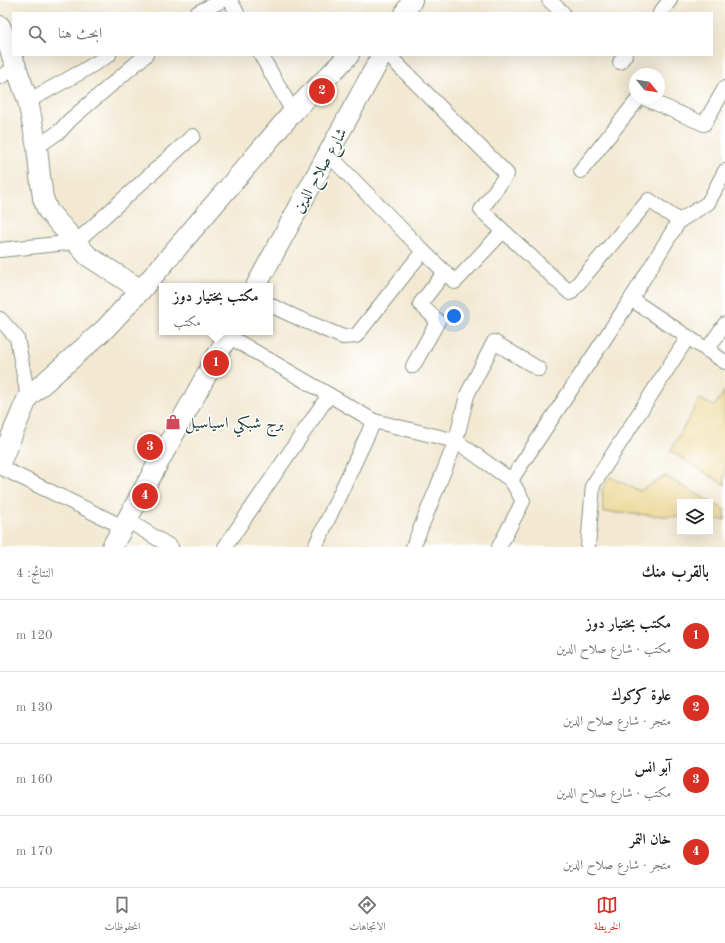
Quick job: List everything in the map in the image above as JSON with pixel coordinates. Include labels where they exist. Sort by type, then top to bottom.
[{"type":"street","points":[[199,12],[223,0]]},
{"type":"street","points":[[230,0],[236,12]]},
{"type":"street","points":[[406,12],[412,0]]},
{"type":"street","points":[[549,0],[562,12]]},
{"type":"street","points":[[661,12],[670,0]]},
{"type":"street","points":[[0,26],[8,72],[28,101],[37,147],[43,198],[48,211],[88,256],[141,290]]},
{"type":"street","points":[[28,101],[107,56]]},
{"type":"street","points":[[37,147],[60,131],[70,120],[145,56]]},
{"type":"street","points":[[262,56],[293,112]]},
{"type":"street","points":[[0,463],[28,397],[105,330],[293,112],[348,56]]},
{"type":"street","name":"شارع صلاح الدين","points":[[258,283],[381,56]]},
{"type":"street","points":[[389,56],[507,174],[480,210],[570,293],[648,200],[679,221]]},
{"type":"street","points":[[658,104],[704,124],[725,88]]},
{"type":"street","points":[[582,171],[634,104]]},
{"type":"street","points":[[0,250],[76,242],[193,136]]},
{"type":"street","points":[[328,154],[455,282],[503,231]]},
{"type":"street","points":[[511,480],[631,299],[679,221],[708,203],[725,171]]},
{"type":"street","points":[[273,306],[343,337],[356,336],[423,251]]},
{"type":"street","points":[[414,366],[438,321],[420,304],[445,272]]},
{"type":"street","points":[[631,299],[725,362]]},
{"type":"street","points":[[0,320],[17,338],[28,397]]},
{"type":"street","points":[[707,350],[725,324]]},
{"type":"street","points":[[112,547],[228,335]]},
{"type":"street","points":[[231,335],[374,421],[456,441],[511,480],[523,501],[499,547]]},
{"type":"street","points":[[588,547],[593,485],[688,337]]},
{"type":"street","points":[[413,547],[456,441],[467,395],[494,342],[539,369]]},
{"type":"street","points":[[225,547],[329,395]]},
{"type":"street","points":[[315,547],[374,421]]},
{"type":"street","points":[[0,467],[125,524],[171,547]]},
{"type":"sand","points":[[725,391],[725,485],[670,451],[700,399],[714,406]]},
{"type":"sand","points":[[665,476],[706,499],[677,499],[677,517],[603,512],[602,489],[610,477],[640,491]]},
{"type":"sand","points":[[713,503],[725,510],[725,520],[713,519]]},
{"type":"place","name":"علوة كركوك","points":[[322,91]]},
{"type":"place","name":"مكتب بختيار دوز","points":[[216,363]]},
{"type":"place","name":"برج شبکي اسیاسیل","points":[[173,422]]},
{"type":"place","name":"آبو انس","points":[[150,447]]},
{"type":"place","name":"خان التمر","points":[[145,496]]}]
